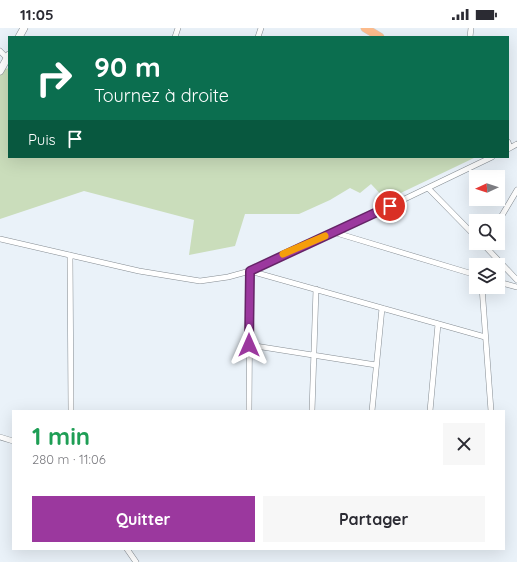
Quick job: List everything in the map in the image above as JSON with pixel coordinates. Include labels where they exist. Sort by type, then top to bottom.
[{"type":"main road","points":[[365,28],[378,36]]},
{"type":"main road","points":[[0,71],[8,57]]},
{"type":"street","points":[[0,51],[8,57]]},
{"type":"street","points":[[509,148],[517,144]]},
{"type":"street","points":[[0,239],[139,271],[200,281],[228,277],[250,271],[490,158]]},
{"type":"street","points":[[428,188],[469,230]]},
{"type":"street","points":[[503,214],[517,190]]},
{"type":"street","points":[[333,232],[469,273]]},
{"type":"street","points":[[489,250],[517,280]]},
{"type":"street","points":[[70,255],[71,410]]},
{"type":"street","points":[[250,271],[485,337]]},
{"type":"street","points":[[249,410],[250,271]]},
{"type":"street","points":[[505,284],[517,288]]},
{"type":"street","points":[[312,410],[316,289]]},
{"type":"street","points":[[482,294],[490,410]]},
{"type":"street","points":[[372,410],[382,308]]},
{"type":"street","points":[[430,410],[438,324]]},
{"type":"street","points":[[249,345],[376,365]]},
{"type":"street","points":[[0,438],[12,441]]},
{"type":"street","points":[[128,550],[136,562]]},
{"type":"green space","points":[[8,68],[8,158],[474,158],[386,200],[371,184],[360,193],[350,188],[330,200],[299,214],[245,214],[235,246],[189,255],[194,220],[84,191],[0,219],[0,70]]},
{"type":"slow traffic","points":[[283,254],[325,236]]},
{"type":"route","points":[[249,345],[250,271],[296,248],[390,206]]}]
